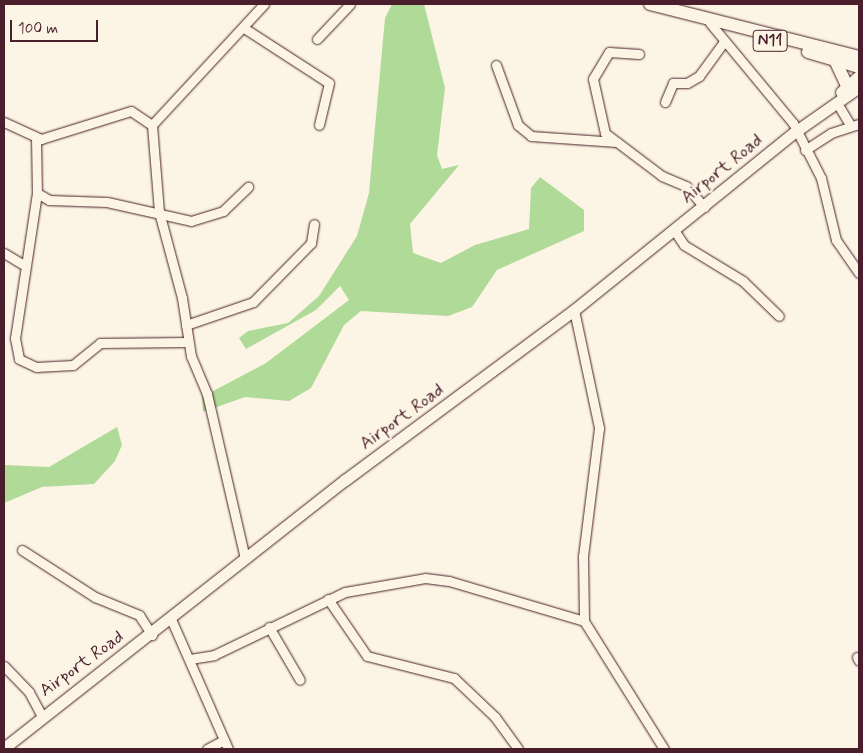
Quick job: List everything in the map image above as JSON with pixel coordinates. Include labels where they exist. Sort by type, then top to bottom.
[{"type":"highway","name":"N11","points":[[650,4],[859,58]]},
{"type":"highway","name":"N11","points":[[682,12],[725,28],[859,67]]},
{"type":"highway","points":[[835,60],[853,87]]},
{"type":"main road","name":"Airport Road","points":[[4,749],[41,715],[152,635],[245,558],[574,310],[796,131],[837,102],[853,87],[859,76]]},
{"type":"main road","name":"Airport Road","points":[[822,114],[853,87]]},
{"type":"street","points":[[245,558],[207,394],[187,342],[186,325],[159,212],[152,125],[244,28],[264,4]]},
{"type":"street","points":[[318,39],[350,4]]},
{"type":"street","points":[[710,23],[722,42],[796,131],[820,178],[836,240],[859,273]]},
{"type":"street","points":[[244,28],[329,83],[319,125]]},
{"type":"street","points":[[665,102],[673,83],[687,83],[699,76],[722,42],[725,28]]},
{"type":"street","points":[[639,54],[609,52],[592,82],[605,133],[621,142],[662,176],[686,186],[704,207]]},
{"type":"street","points":[[496,65],[514,117],[531,136],[621,142]]},
{"type":"street","points":[[805,150],[855,125],[837,102]]},
{"type":"street","points":[[4,122],[36,138],[57,137],[132,111],[152,125]]},
{"type":"street","points":[[36,138],[36,193],[22,264],[15,338],[17,355],[28,365],[73,365],[100,344],[187,342]]},
{"type":"street","points":[[36,193],[49,200],[107,202],[159,212],[182,220],[206,219],[223,211],[248,187]]},
{"type":"street","points":[[186,325],[253,302],[311,243],[314,224]]},
{"type":"street","points":[[674,230],[684,245],[743,281],[779,316]]},
{"type":"street","points":[[4,253],[22,264]]},
{"type":"street","points":[[574,310],[600,434],[583,556],[584,621],[664,749]]},
{"type":"street","points":[[22,550],[95,597],[138,615],[152,635]]},
{"type":"street","points":[[190,659],[214,655],[328,599],[366,585],[425,578],[449,581],[584,621]]},
{"type":"street","points":[[328,599],[367,656],[454,678],[495,717],[518,749]]},
{"type":"street","points":[[171,619],[228,749]]},
{"type":"street","points":[[269,627],[300,680]]},
{"type":"street","points":[[4,666],[29,692],[41,715]]},
{"type":"street","points":[[207,749],[224,740]]},
{"type":"green space","points":[[392,4],[424,4],[445,88],[437,155],[442,169],[459,165],[410,224],[413,253],[441,263],[475,245],[529,229],[531,188],[540,177],[584,210],[584,231],[497,270],[472,307],[448,316],[361,311],[344,325],[311,388],[289,401],[245,397],[203,412],[202,397],[266,363],[349,300],[340,286],[316,310],[246,349],[239,338],[248,331],[288,323],[319,296],[357,236],[369,193],[385,18]]},
{"type":"green space","points":[[117,427],[122,445],[115,461],[94,484],[42,487],[4,503],[4,465],[49,467]]}]
